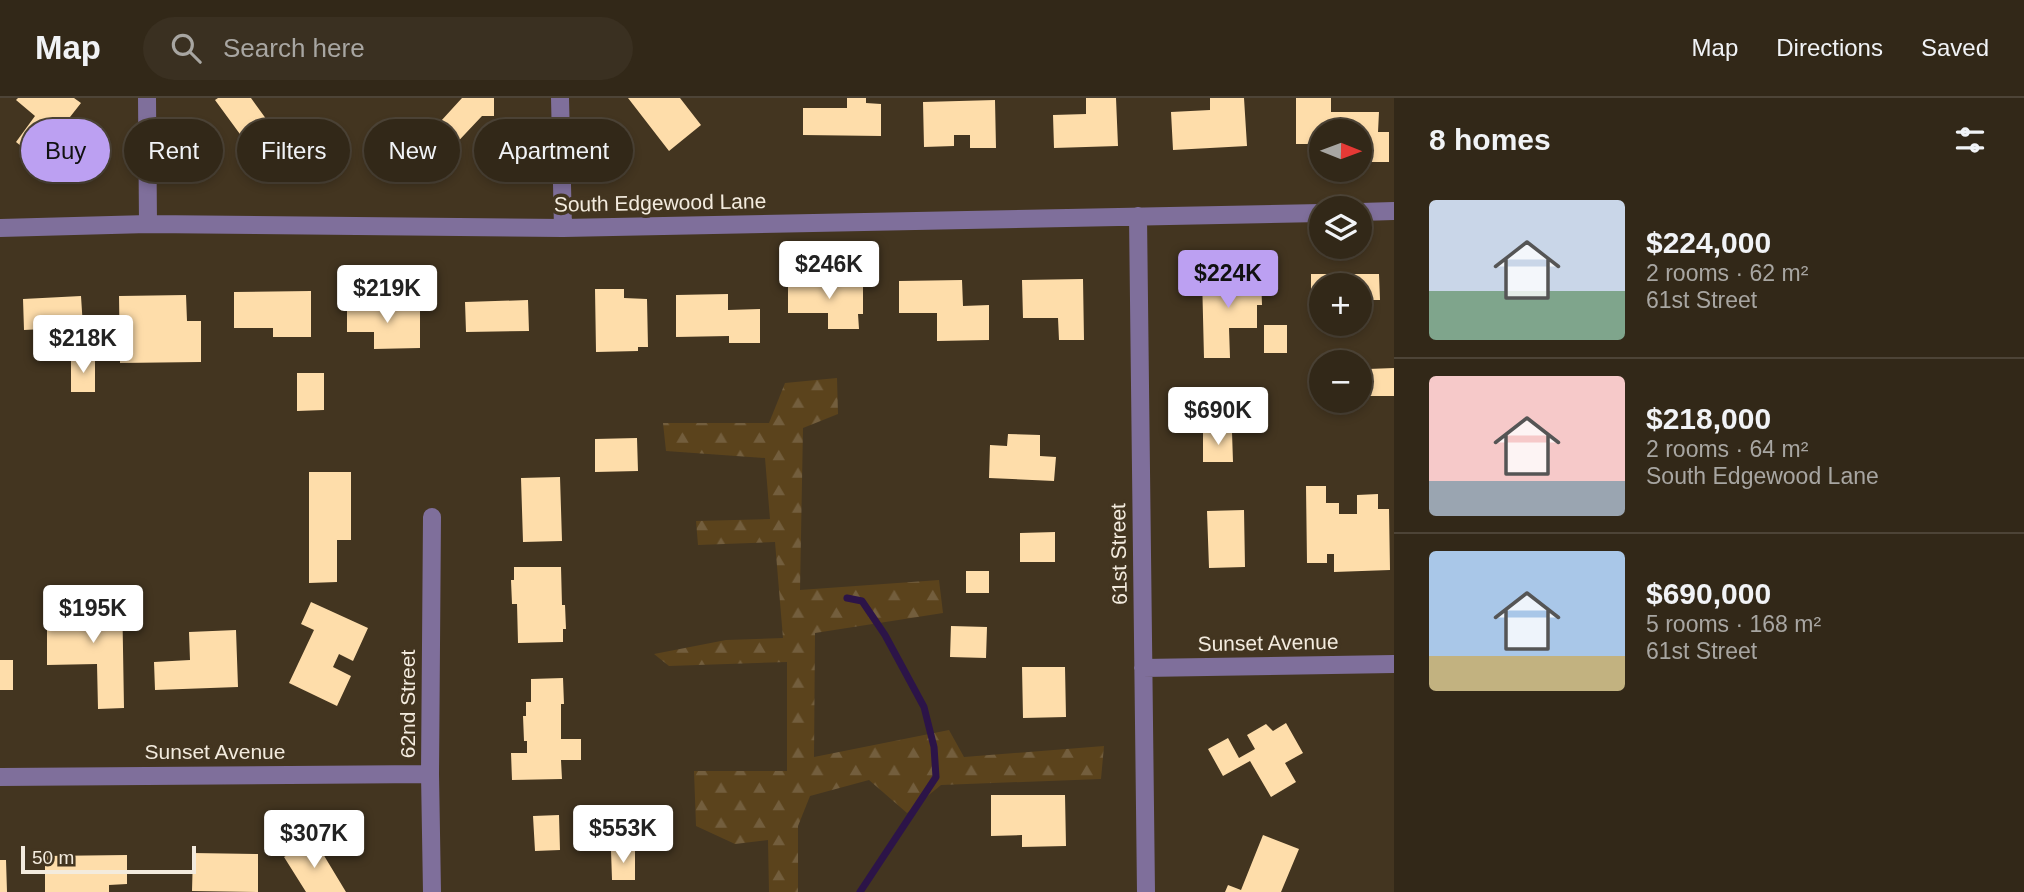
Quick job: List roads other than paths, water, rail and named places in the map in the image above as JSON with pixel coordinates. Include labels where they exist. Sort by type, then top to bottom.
[{"type":"street","points":[[147,98],[148,224]]},
{"type":"street","points":[[560,98],[563,228]]},
{"type":"street","points":[[1372,212],[1394,211]]},
{"type":"street","name":"South Edgewood Lane","points":[[0,229],[148,224],[563,228],[1309,213]]},
{"type":"street","name":"61st Street","points":[[1138,216],[1146,892]]},
{"type":"street","name":"62nd Street","points":[[432,517],[432,892]]},
{"type":"street","name":"Sunset Avenue","points":[[1143,668],[1394,664]]},
{"type":"street","name":"Sunset Avenue","points":[[0,777],[430,774]]},
{"type":"waterway","points":[[847,598],[862,601],[885,635],[924,707],[934,747],[936,777],[860,892]]}]
